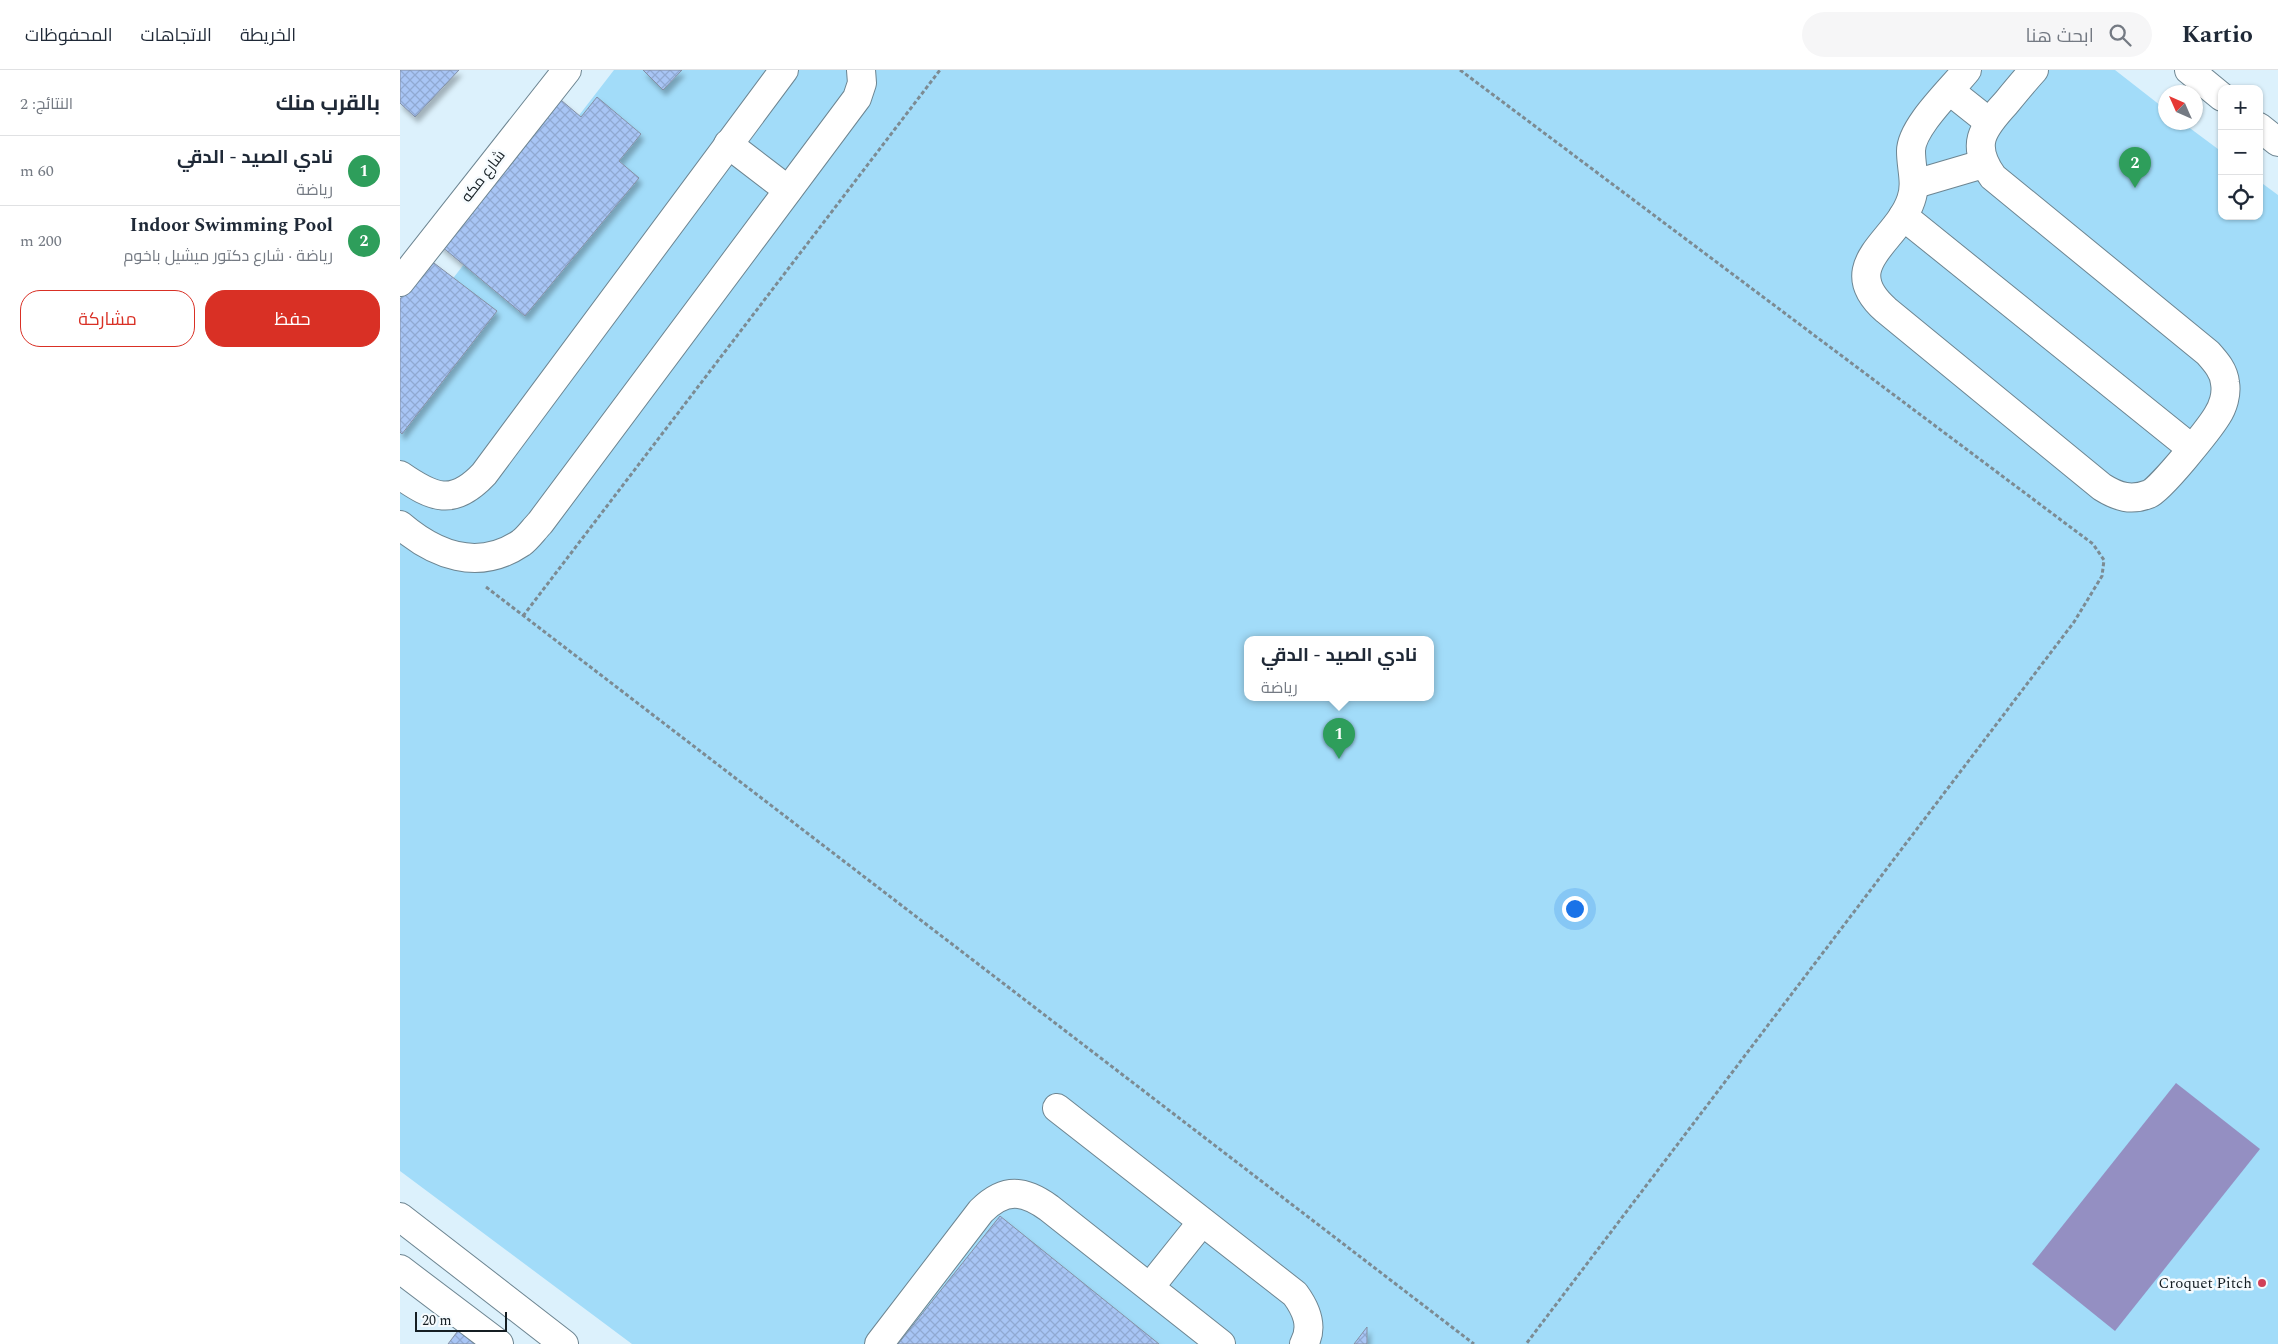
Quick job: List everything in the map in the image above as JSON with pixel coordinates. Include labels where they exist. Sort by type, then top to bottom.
[{"type":"street","name":"شارع مكه","points":[[400,282],[567,70]]},
{"type":"street","points":[[400,475],[425,492],[441,496],[457,494],[472,487],[484,474],[784,70]]},
{"type":"street","points":[[400,525],[415,538],[440,552],[468,558],[495,555],[521,542],[540,523],[857,98],[862,82],[861,70]]},
{"type":"street","points":[[1967,70],[1915,135],[1911,151],[1915,184],[1911,201],[1903,216],[1872,254],[1866,270],[1867,286],[1874,300],[2102,487],[2117,496],[2134,498],[2151,493],[2164,482],[2218,416],[2224,400],[2225,383],[2220,367],[2208,353],[1993,177],[1983,164],[1980,149],[1982,135],[1989,122],[2034,70]]},
{"type":"street","points":[[2189,70],[2218,94]]},
{"type":"street","points":[[1950,91],[1989,122]]},
{"type":"street","points":[[2263,130],[2278,142]]},
{"type":"street","points":[[728,144],[788,190]]},
{"type":"street","points":[[1915,184],[1983,164]]},
{"type":"street","points":[[1903,216],[2191,448]]},
{"type":"street","points":[[1057,1108],[1294,1294],[1304,1307],[1309,1322],[1307,1338],[1304,1344]]},
{"type":"street","points":[[879,1344],[981,1211],[992,1200],[1007,1194],[1022,1194],[1037,1199],[1221,1344]]},
{"type":"street","points":[[400,1217],[564,1344]]},
{"type":"street","points":[[1150,1288],[1202,1222]]},
{"type":"street","points":[[400,1269],[499,1344]]},
{"type":"path","points":[[523,616],[940,70]]},
{"type":"path","points":[[1460,70],[2093,544],[2104,560],[2102,576],[2074,622],[1526,1344]]},
{"type":"path","points":[[485,587],[1474,1344]]},
{"type":"shaded area","points":[[614,70],[2115,70],[2158,104],[2158,130],[2192,130],[2218,149],[2218,220],[2263,220],[2263,184],[2278,195],[2278,1344],[632,1344],[400,1171],[400,347]]},
{"type":"shaded area","points":[[2176,1083],[2260,1149],[2115,1331],[2032,1264]]},
{"type":"building","points":[[400,70],[459,70],[415,117],[400,103]]},
{"type":"building","points":[[643,70],[682,70],[663,90]]},
{"type":"building","points":[[555,95],[581,117],[597,97],[641,134],[619,161],[639,178],[525,316],[435,241]]},
{"type":"building","points":[[430,260],[497,311],[402,434],[400,432],[400,299]]},
{"type":"building","points":[[1000,1216],[1159,1344],[898,1344]]},
{"type":"building","points":[[463,1324],[490,1344],[448,1344]]},
{"type":"building","points":[[1367,1327],[1367,1344],[1354,1344]]},
{"type":"place","name":"Indoor Swimming Pool","points":[[2135,188]]},
{"type":"place","name":"نادي الصيد - الدقي","points":[[1339,759]]},
{"type":"place","name":"Croquet Pitch","points":[[2262,1283]]}]
